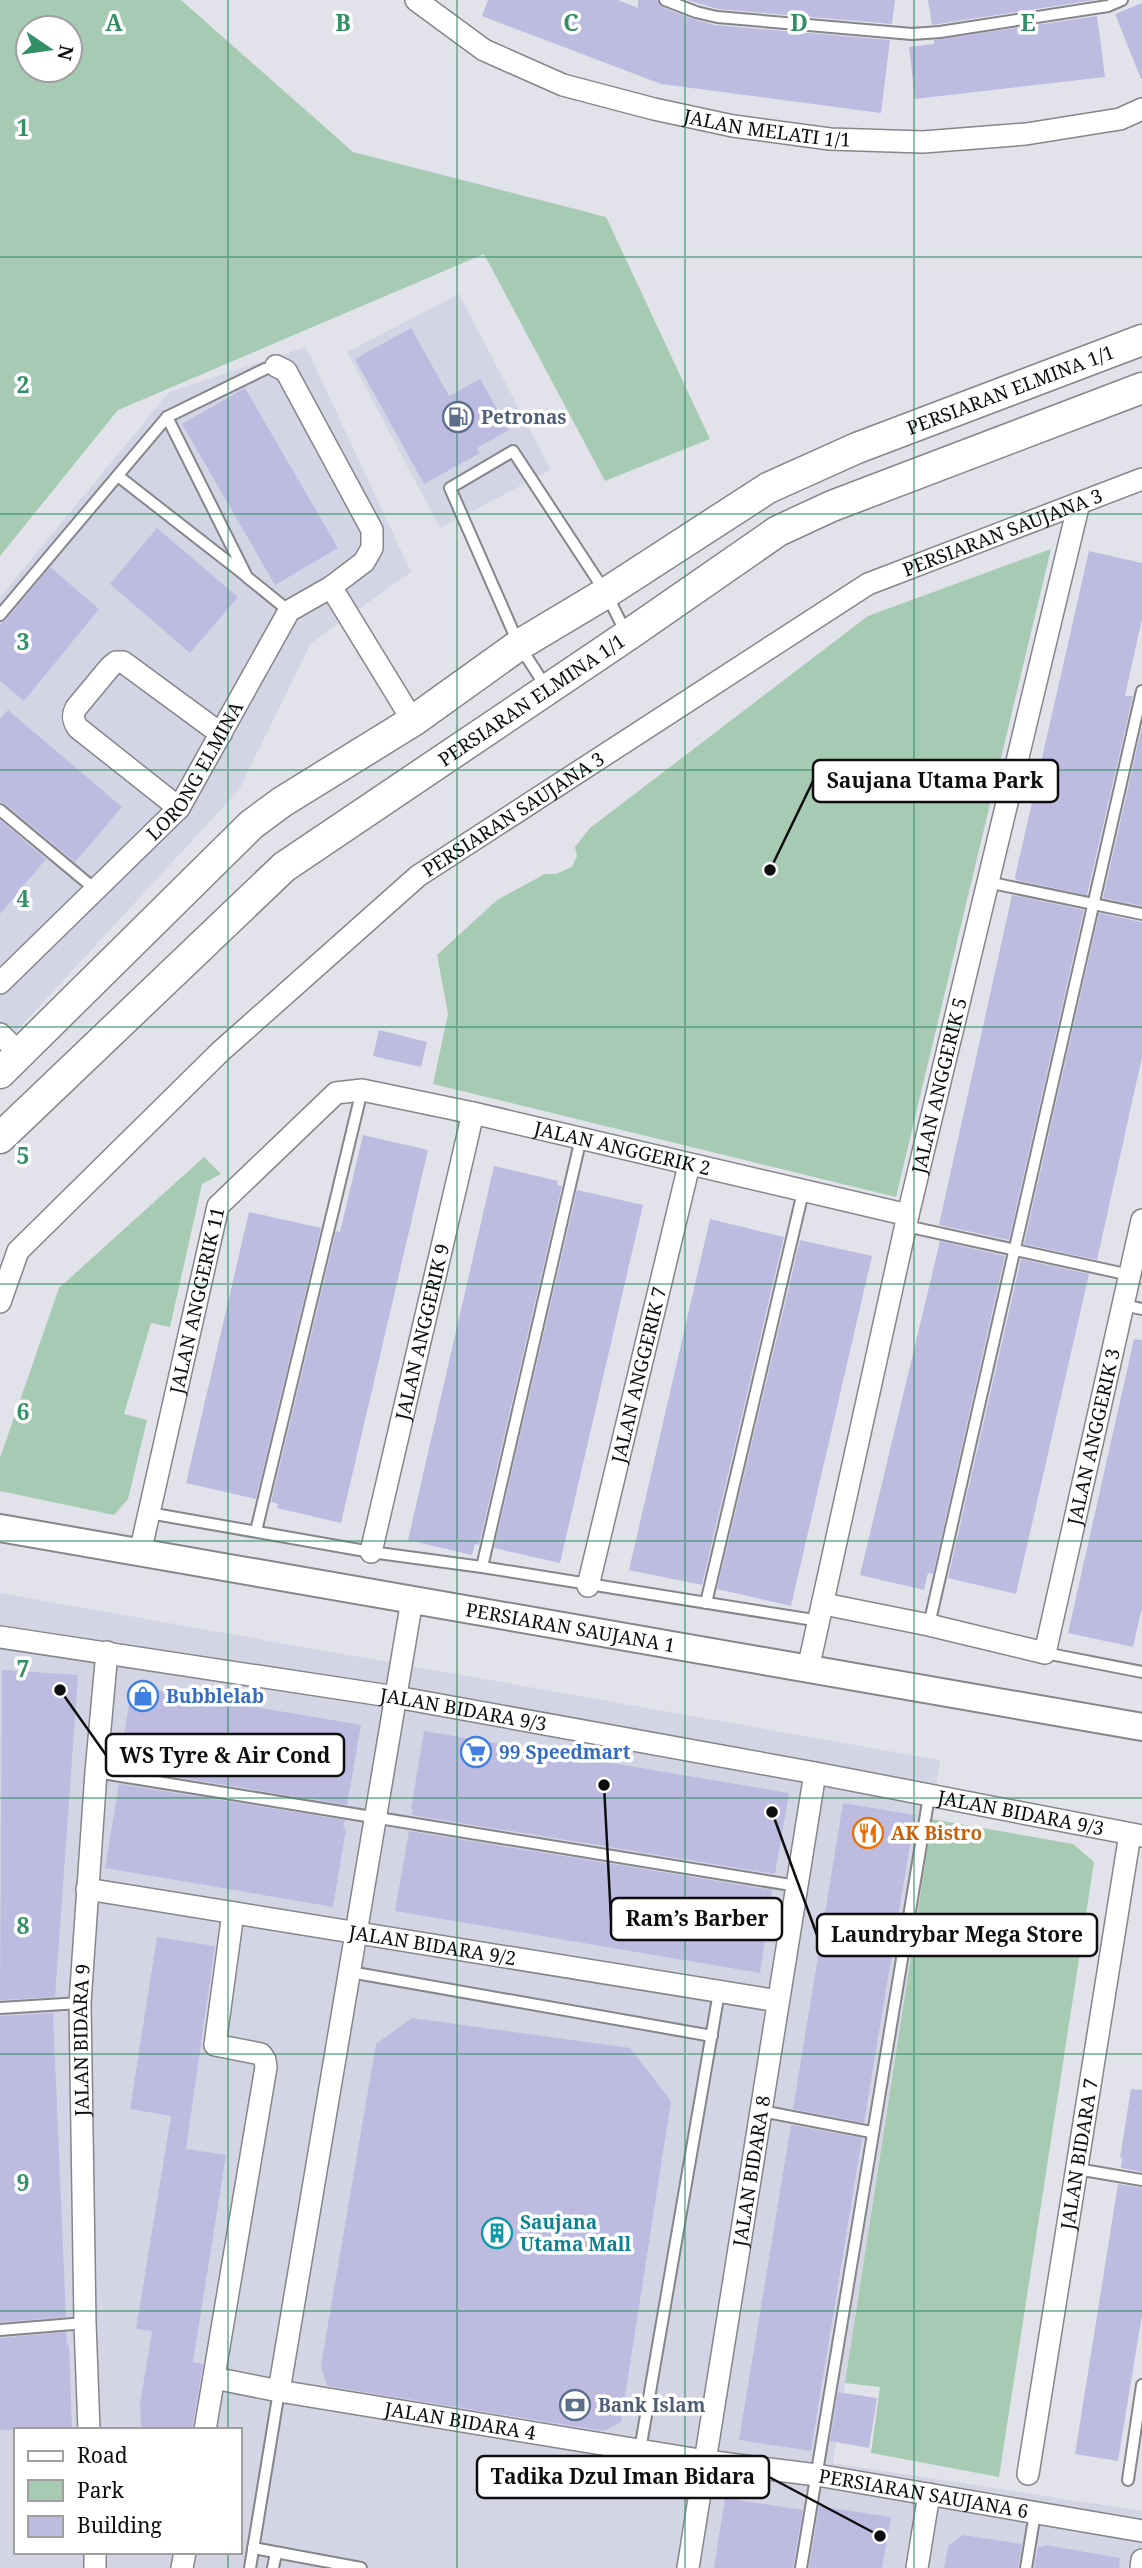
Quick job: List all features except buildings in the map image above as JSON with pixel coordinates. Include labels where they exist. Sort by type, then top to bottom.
[{"type":"main road","name":"PERSIARAN ELMINA 1/1","points":[[6,1053],[251,825],[282,802],[413,721],[519,645],[606,593],[768,488],[857,448],[1142,340]]},
{"type":"main road","name":"PERSIARAN ELMINA 1/1","points":[[0,1138],[284,867],[778,531],[832,506],[1142,388]]},
{"type":"street","name":"JALAN MELATI 1/1","points":[[417,0],[484,50],[564,85],[733,126],[830,139],[923,142],[1026,134],[1120,119],[1142,109]]},
{"type":"street","points":[[276,366],[286,371],[372,530],[372,548],[364,562],[331,587],[289,611]]},
{"type":"street","name":"PERSIARAN SAUJANA 3","points":[[0,1302],[18,1251],[221,1051],[418,876],[868,584],[1142,479]]},
{"type":"street","name":"JALAN ANGGERIK 5","points":[[808,1669],[907,1221],[1079,503]]},
{"type":"street","points":[[331,587],[413,721]]},
{"type":"street","name":"LORONG ELMINA","points":[[1,982],[179,808],[289,611]]},
{"type":"street","points":[[179,808],[78,728],[73,715],[76,708],[110,667],[123,662],[221,734]]},
{"type":"street","name":"JALAN ANGGERIK 2","points":[[336,1093],[362,1090],[472,1113],[803,1192],[907,1221]]},
{"type":"street","name":"JALAN ANGGERIK 11","points":[[140,1553],[218,1206],[336,1093]]},
{"type":"street","name":"JALAN ANGGERIK 9","points":[[371,1552],[472,1113]]},
{"type":"street","name":"JALAN ANGGERIK 7","points":[[588,1586],[689,1165]]},
{"type":"street","name":"JALAN ANGGERIK 3","points":[[1045,1653],[1133,1307],[1130,1275],[1142,1220]]},
{"type":"street","name":"PERSIARAN SAUJANA 1","points":[[0,1528],[1142,1727]]},
{"type":"street","points":[[279,2391],[412,1600]]},
{"type":"street","points":[[822,1613],[929,1625],[1045,1653]]},
{"type":"street","name":"JALAN BIDARA 9/3","points":[[0,1637],[396,1697],[815,1773],[1136,1835]]},
{"type":"street","name":"JALAN BIDARA 9","points":[[89,2428],[80,2003],[107,1652]]},
{"type":"street","name":"JALAN BIDARA 8","points":[[688,2568],[815,1773]]},
{"type":"street","name":"JALAN BIDARA 7","points":[[1028,2473],[1077,2169],[1136,1835]]},
{"type":"street","name":"JALAN BIDARA 9/2","points":[[87,1889],[778,2001]]},
{"type":"street","points":[[205,2428],[266,2067],[261,2054],[215,2045],[233,1913]]},
{"type":"street","name":"JALAN BIDARA 4","points":[[214,2378],[706,2461]]},
{"type":"street","name":"PERSIARAN SAUJANA 6","points":[[706,2461],[817,2475],[1142,2531]]},
{"type":"street","points":[[918,2568],[929,2494]]},
{"type":"street","points":[[1141,2568],[1142,2560]]},
{"type":"lane","points":[[665,0],[717,17],[912,34],[1095,8],[1122,0]]},
{"type":"lane","points":[[0,615],[167,418],[276,366]]},
{"type":"lane","points":[[167,418],[247,576]]},
{"type":"lane","points":[[547,690],[519,645],[450,488],[513,451],[606,593],[628,635]]},
{"type":"lane","points":[[118,476],[289,611]]},
{"type":"lane","points":[[929,1625],[1142,691]]},
{"type":"lane","points":[[0,810],[96,890]]},
{"type":"lane","points":[[988,883],[1142,914]]},
{"type":"lane","points":[[256,1531],[362,1090]]},
{"type":"lane","points":[[482,1567],[581,1138]]},
{"type":"lane","points":[[706,1603],[803,1192]]},
{"type":"lane","points":[[907,1221],[1014,1250],[1130,1275]]},
{"type":"lane","points":[[149,1513],[588,1586],[706,1603],[822,1613]]},
{"type":"lane","points":[[1045,1653],[1142,1672]]},
{"type":"lane","points":[[96,1772],[796,1886]]},
{"type":"lane","points":[[801,2568],[871,2132],[929,1796]]},
{"type":"lane","points":[[350,1972],[712,2036]]},
{"type":"lane","points":[[640,2450],[719,1992]]},
{"type":"lane","points":[[0,2008],[80,2003]]},
{"type":"lane","points":[[761,2111],[871,2132]]},
{"type":"lane","points":[[1077,2169],[1142,2180]]},
{"type":"lane","points":[[0,2330],[85,2323]]},
{"type":"lane","points":[[1128,2480],[1142,2385]]},
{"type":"lane","points":[[250,2568],[279,2391]]},
{"type":"lane","points":[[1026,2568],[1035,2513]]},
{"type":"lane","points":[[253,2548],[361,2568]]},
{"type":"lane","points":[[273,2568],[276,2553]]},
{"type":"shaded area","points":[[459,294],[551,470],[440,528],[347,352]]},
{"type":"shaded area","points":[[306,347],[411,572],[311,643],[239,790],[0,1049],[0,597],[169,392]]},
{"type":"shaded area","points":[[0,1593],[940,1760],[833,2463],[1142,2511],[1142,2568],[0,2568]]},
{"type":"green space","points":[[0,0],[181,0],[353,152],[606,217],[710,439],[605,481],[484,254],[118,410],[0,556]]},
{"type":"green space","points":[[1051,549],[896,1197],[433,1084],[448,1014],[437,955],[497,900],[545,874],[556,874],[572,867],[577,856],[575,847],[590,828],[868,616]]},
{"type":"green space","points":[[204,1157],[221,1174],[202,1184],[170,1327],[151,1323],[124,1414],[147,1420],[128,1499],[114,1515],[0,1491],[0,1458],[59,1288]]},
{"type":"green space","points":[[932,1819],[1073,1844],[1094,1862],[999,2477],[871,2453],[880,2387],[845,2383]]},
{"type":"place","name":"Petronas","points":[[458,417]]},
{"type":"place","name":"Saujana Utama Park","points":[[770,870]]},
{"type":"place","name":"WS Tyre & Air Cond","points":[[60,1690]]},
{"type":"place","name":"Bubblelab","points":[[143,1696]]},
{"type":"place","name":"99 Speedmart","points":[[476,1752]]},
{"type":"place","name":"Ram’s Barber","points":[[604,1785]]},
{"type":"place","name":"Laundrybar Mega Store","points":[[772,1812]]},
{"type":"place","name":"AK Bistro","points":[[868,1833]]},
{"type":"place","name":"Saujana Utama Mall","points":[[497,2233]]},
{"type":"place","name":"Bank Islam","points":[[575,2405]]},
{"type":"place","name":"Tadika Dzul Iman Bidara","points":[[880,2536]]}]
